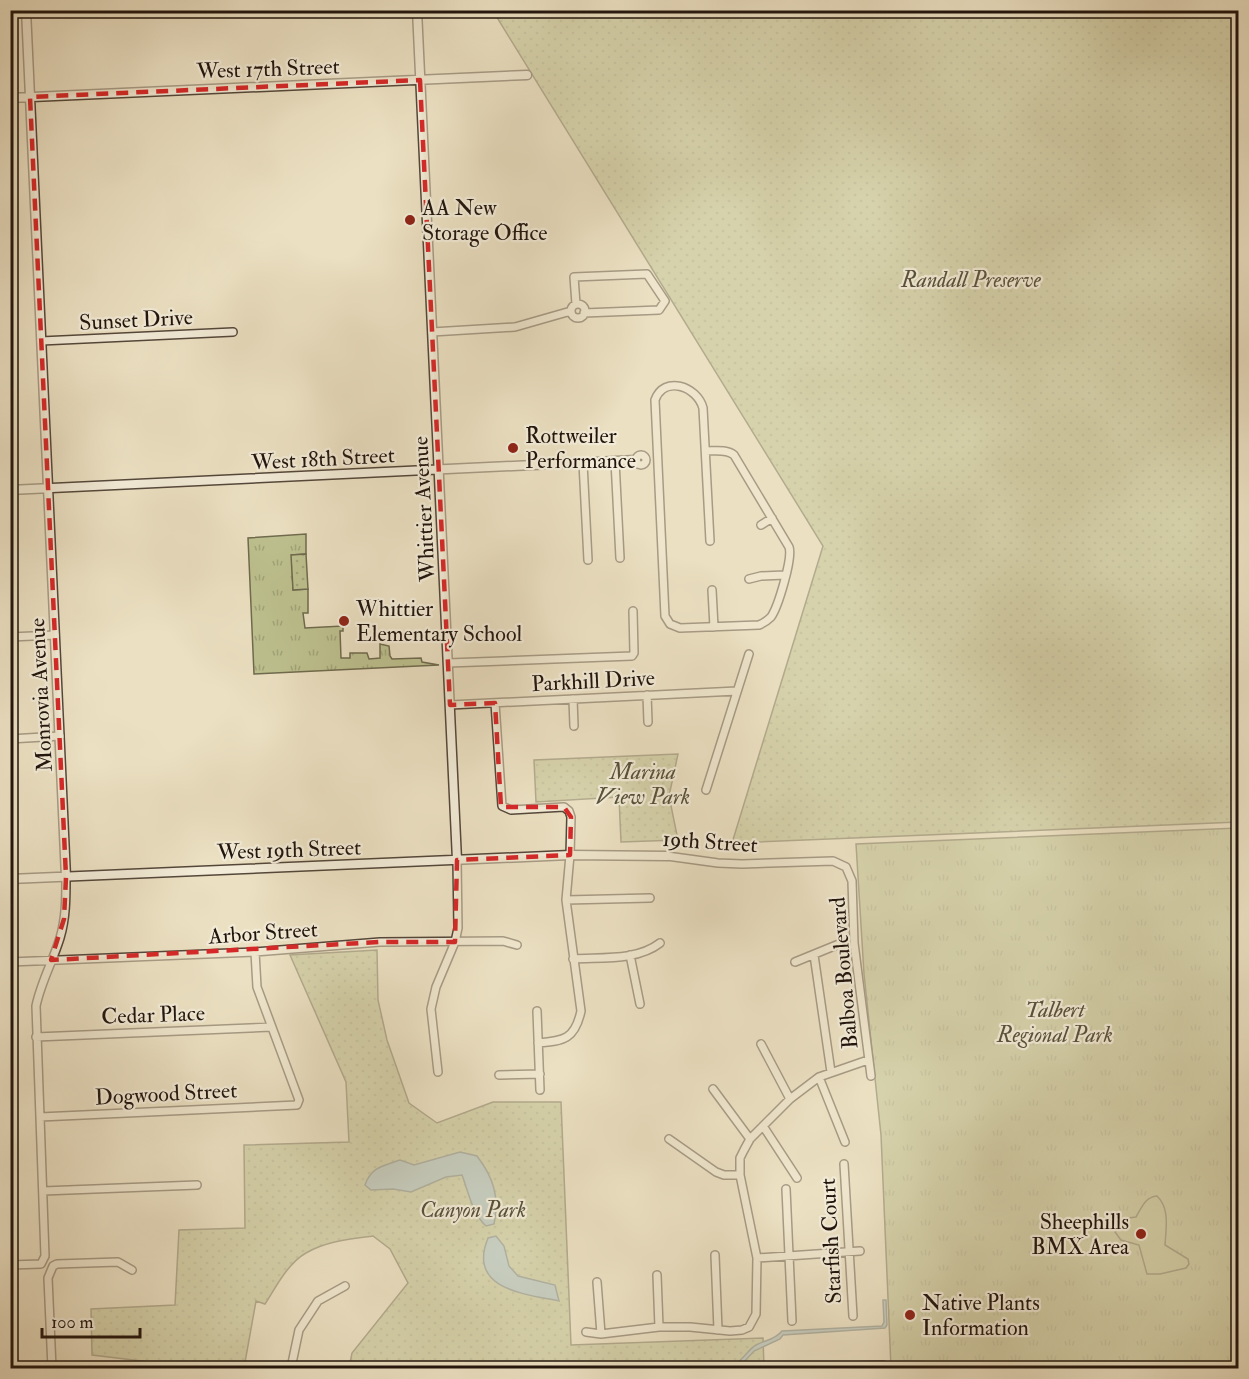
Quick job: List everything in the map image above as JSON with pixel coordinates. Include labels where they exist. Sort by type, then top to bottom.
[{"type":"street","name":"Monrovia Avenue","points":[[10,1265],[41,1264],[46,1251],[36,1006],[64,919],[66,877],[26,10]]},
{"type":"street","name":"Whittier Avenue","points":[[417,10],[458,860],[459,914],[455,942],[436,987],[431,1009],[438,1072]]},
{"type":"street","name":"West 17th Street","points":[[10,98],[527,75]]},
{"type":"street","points":[[647,273],[665,301],[659,310],[584,313],[576,318],[573,308],[574,277],[647,273]]},
{"type":"street","points":[[432,332],[515,327],[582,305],[584,313]]},
{"type":"street","name":"Sunset Drive","points":[[41,341],[233,333]]},
{"type":"street","points":[[706,452],[725,451],[734,455],[791,552],[773,614],[766,621],[759,625],[680,628],[670,624],[665,616],[655,400],[657,394],[666,388],[683,387],[696,393],[703,408],[710,541]]},
{"type":"street","name":"West 18th Street","points":[[640,462],[639,455],[657,453]]},
{"type":"street","points":[[615,461],[620,558]]},
{"type":"street","name":"West 18th Street","points":[[10,490],[615,461],[640,462],[658,466]]},
{"type":"street","points":[[583,463],[588,560]]},
{"type":"street","points":[[761,525],[772,518]]},
{"type":"street","points":[[749,579],[785,575]]},
{"type":"street","points":[[712,590],[714,627]]},
{"type":"street","points":[[448,663],[632,656],[634,653],[633,611]]},
{"type":"street","points":[[10,637],[55,635]]},
{"type":"street","points":[[706,790],[749,654]]},
{"type":"street","name":"Parkhill Drive","points":[[450,705],[738,691]]},
{"type":"street","points":[[647,695],[648,723]]},
{"type":"street","points":[[573,699],[574,726]]},
{"type":"street","points":[[495,703],[502,806],[511,810],[564,807],[571,817],[566,900],[581,1011],[578,1024],[569,1037],[560,1042],[538,1043]]},
{"type":"street","points":[[10,739],[60,736]]},
{"type":"street","name":"19th Street","points":[[570,855],[667,856],[742,864],[833,861],[846,867]]},
{"type":"street","name":"West 19th Street","points":[[10,879],[570,855]]},
{"type":"street","name":"Balboa Boulevard","points":[[846,867],[852,881],[854,943],[871,1076]]},
{"type":"street","points":[[566,900],[650,898]]},
{"type":"street","name":"Arbor Street","points":[[10,962],[255,952],[380,942],[503,941],[517,945]]},
{"type":"street","points":[[795,962],[844,942]]},
{"type":"street","points":[[573,959],[630,955],[650,951],[660,944]]},
{"type":"street","points":[[255,952],[257,987],[271,1027]]},
{"type":"street","points":[[630,955],[640,1004]]},
{"type":"street","points":[[814,955],[831,1072]]},
{"type":"street","points":[[537,1011],[540,1090]]},
{"type":"street","name":"Cedar Place","points":[[36,1037],[271,1027]]},
{"type":"street","name":"Dogwood Street","points":[[40,1117],[297,1105],[299,1100],[271,1027]]},
{"type":"street","points":[[761,1044],[790,1099]]},
{"type":"street","points":[[586,1332],[601,1334],[690,1327],[742,1330],[749,1327],[756,1314],[758,1258],[740,1175],[740,1158],[750,1139],[790,1099],[819,1077],[868,1060]]},
{"type":"street","points":[[499,1075],[540,1074]]},
{"type":"street","points":[[819,1077],[845,1142]]},
{"type":"street","points":[[713,1089],[750,1139]]},
{"type":"street","points":[[763,1126],[797,1178]]},
{"type":"street","points":[[669,1139],[716,1172],[724,1175],[740,1175]]},
{"type":"street","name":"Starfish Court","points":[[844,1164],[853,1316]]},
{"type":"street","points":[[43,1191],[197,1185]]},
{"type":"street","points":[[786,1190],[792,1321]]},
{"type":"street","points":[[758,1258],[860,1251]]},
{"type":"street","points":[[715,1255],[718,1330]]},
{"type":"street","points":[[52,1368],[48,1278],[51,1269],[57,1264],[118,1262],[132,1270]]},
{"type":"street","points":[[657,1275],[659,1328]]},
{"type":"street","points":[[597,1282],[601,1334]]},
{"type":"street","points":[[291,1368],[299,1330],[318,1301],[345,1286]]},
{"type":"street","points":[[798,1368],[883,1365]]},
{"type":"highlighted area","points":[[420,80],[450,705],[495,703],[501,807],[564,807],[571,817],[570,855],[457,860],[455,942],[380,942],[51,960],[64,919],[66,877],[30,97]]},
{"type":"green space","name":"Randall Preserve","points":[[493,11],[1238,11],[1238,822],[732,843],[823,546]]},
{"type":"green space","points":[[306,534],[306,554],[292,555],[293,590],[308,589],[308,613],[303,613],[305,628],[343,626],[343,631],[340,631],[341,658],[350,658],[350,653],[367,653],[369,659],[380,658],[380,644],[389,646],[392,659],[421,658],[422,662],[439,665],[254,674],[248,538]]},
{"type":"green space","points":[[306,554],[308,589],[293,590],[291,555]]},
{"type":"green space","name":"Marina View Park","points":[[678,754],[669,796],[678,840],[621,842],[619,797],[536,802],[534,760]]},
{"type":"green space","name":"Talbert Regional Park","points":[[1238,828],[1238,1368],[891,1368],[881,1135],[864,974],[856,844]]},
{"type":"green space","name":"Canyon Park","points":[[377,950],[378,1000],[387,1040],[409,1103],[437,1123],[493,1102],[561,1102],[571,1345],[763,1338],[764,1368],[349,1368],[352,1353],[408,1283],[390,1249],[373,1236],[330,1243],[306,1253],[288,1269],[265,1304],[256,1301],[244,1368],[200,1368],[92,1355],[91,1309],[175,1305],[179,1230],[245,1228],[244,1145],[349,1142],[346,1082],[290,955]]},
{"type":"green space","name":"Sheephills BMX Area","points":[[1157,1196],[1166,1213],[1165,1245],[1188,1259],[1189,1264],[1186,1268],[1160,1274],[1147,1274],[1139,1245],[1121,1240],[1115,1232],[1128,1218],[1136,1217],[1147,1200]]},
{"type":"water","points":[[460,1152],[477,1156],[491,1180],[496,1205],[494,1224],[486,1226],[481,1221],[471,1202],[462,1175],[446,1177],[411,1192],[393,1189],[371,1190],[365,1185],[374,1171],[388,1164],[400,1160],[414,1165]]},
{"type":"water","points":[[496,1236],[504,1246],[509,1266],[518,1276],[555,1285],[559,1301],[516,1291],[492,1278],[485,1268],[484,1255],[488,1238]]},
{"type":"water","points":[[883,1300],[886,1300],[887,1325],[885,1328],[783,1335],[780,1339],[754,1351],[740,1366],[695,1368],[700,1365],[738,1362],[759,1343],[773,1338],[782,1331],[882,1326],[884,1322]]},
{"type":"place","name":"AA New Storage Office","points":[[410,220]]},
{"type":"place","name":"Rottweiler Performance","points":[[513,448]]},
{"type":"place","name":"Whittier Elementary School","points":[[344,621]]},
{"type":"place","name":"Sheephills BMX Area","points":[[1141,1234]]},
{"type":"place","name":"Native Plants Information","points":[[910,1315]]}]
